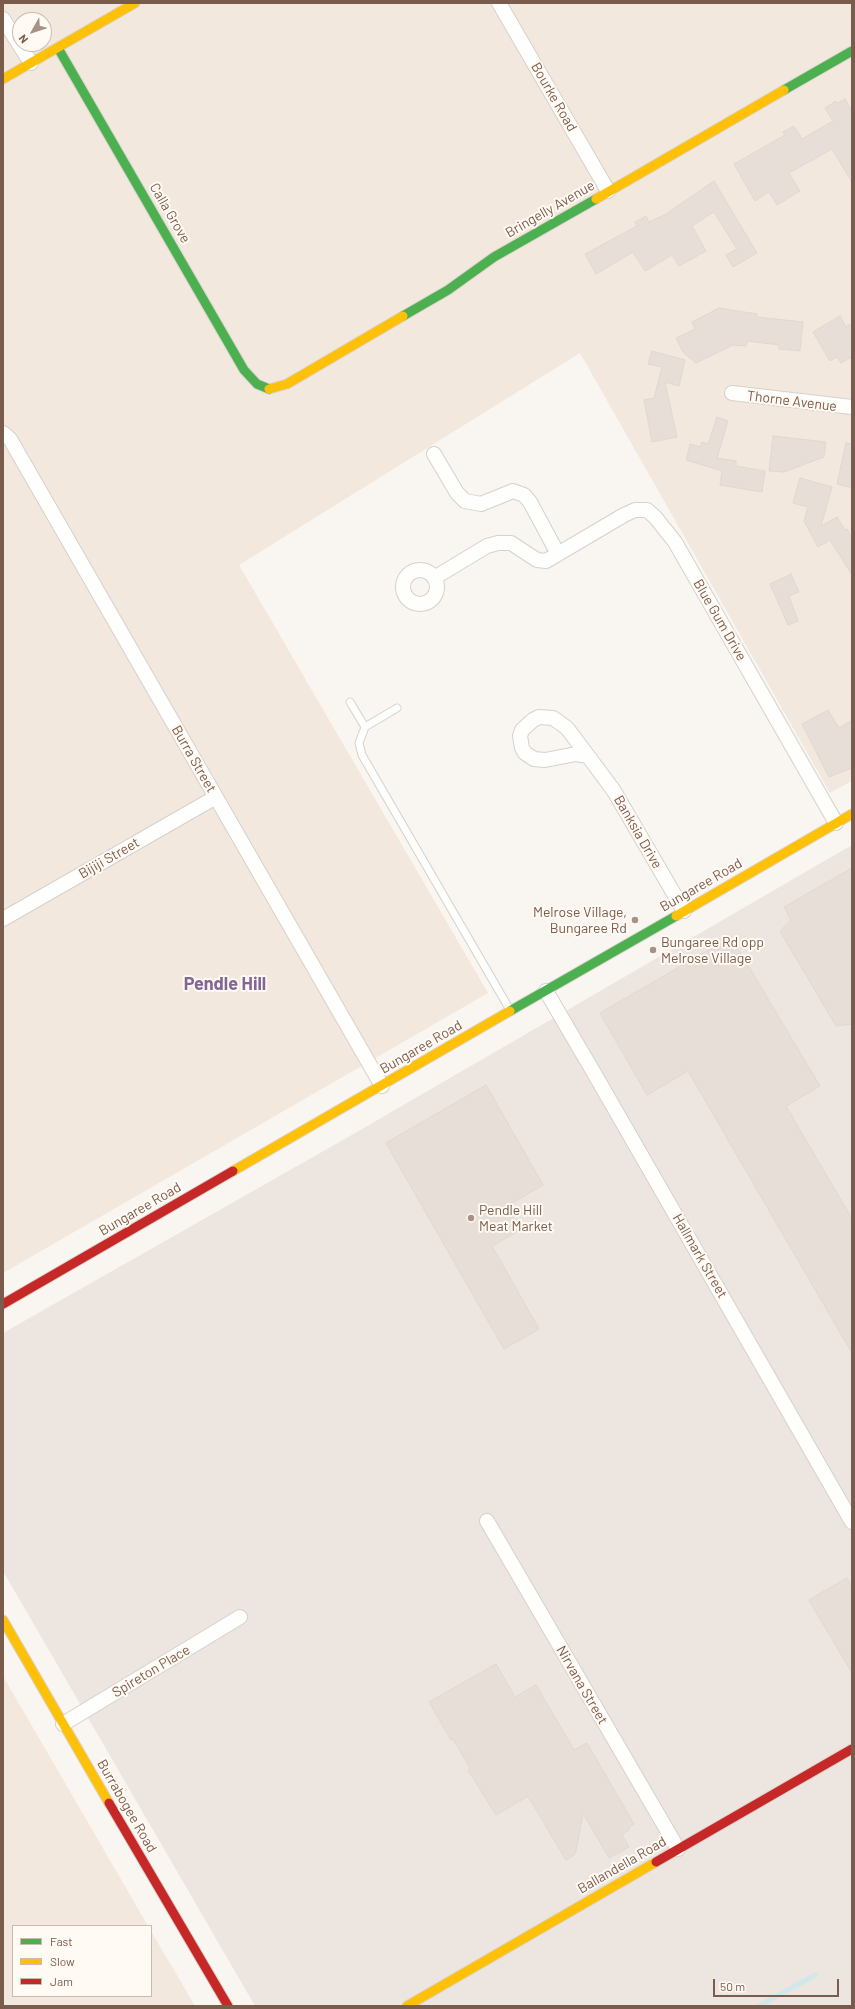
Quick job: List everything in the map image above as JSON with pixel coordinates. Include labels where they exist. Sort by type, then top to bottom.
[{"type":"street","points":[[3,79],[135,3]]},
{"type":"street","name":"Bourke Road","points":[[499,3],[608,191]]},
{"type":"street","points":[[3,19],[31,63]]},
{"type":"street","name":"Calla Grove","points":[[58,48],[244,370],[250,378],[263,388]]},
{"type":"street","name":"Bringelly Avenue","points":[[263,388],[269,390],[287,384],[448,290],[494,257],[852,51]]},
{"type":"street","name":"Thorne Avenue","points":[[732,393],[852,408]]},
{"type":"street","name":"Burra Street","points":[[3,433],[10,439],[382,1086]]},
{"type":"street","points":[[434,454],[457,493],[465,501],[475,504],[487,502],[513,491],[524,495],[530,502],[558,554]]},
{"type":"street","name":"Blue Gum Drive","points":[[434,578],[492,544],[512,543],[541,562],[558,554],[635,510],[642,509],[652,513],[675,542],[836,823]]},
{"type":"street","name":"Banksia Drive","points":[[588,756],[576,754],[545,760],[534,759],[525,753],[522,748],[520,736],[522,730],[533,720],[539,718],[554,718],[567,728],[588,756],[614,791],[684,911]]},
{"type":"street","name":"Bijiji Street","points":[[3,919],[216,797]]},
{"type":"street","name":"Bungaree Road","points":[[3,1304],[852,814]]},
{"type":"street","name":"Hallmark Street","points":[[546,991],[852,1522]]},
{"type":"street","name":"Nirvana Street","points":[[486,1521],[678,1849]]},
{"type":"street","name":"Spireton Place","points":[[63,1724],[240,1617]]},
{"type":"street","name":"Burrabogee Road","points":[[3,1620],[228,2006]]},
{"type":"street","name":"Ballandella Road","points":[[407,2006],[852,1749]]},
{"type":"lane","points":[[350,702],[365,727]]},
{"type":"lane","points":[[397,708],[365,727],[359,743],[362,755],[511,1012]]},
{"type":"shaded area","points":[[3,3],[852,3],[852,781],[830,793],[580,353],[239,565],[488,993],[3,1273]]},
{"type":"shaded area","points":[[852,845],[852,2006],[255,2006],[3,1571],[3,1333],[350,1136]]},
{"type":"shaded area","points":[[3,1676],[147,1925],[12,1925],[12,1997],[152,1997],[152,1933],[195,2006],[3,2006]]},
{"type":"building","points":[[845,99],[852,111],[852,182],[832,149],[789,173],[800,191],[777,205],[769,192],[755,201],[734,164],[785,135],[783,132],[794,126],[802,139],[833,121],[825,108],[836,101],[837,103]]},
{"type":"building","points":[[714,181],[757,253],[733,267],[726,255],[737,249],[714,212],[692,226],[706,251],[679,266],[672,255],[645,271],[633,252],[596,274],[585,254],[637,226],[635,222],[646,216],[649,222],[666,214]]},
{"type":"building","points":[[719,308],[757,314],[757,317],[803,322],[800,351],[779,349],[779,345],[747,341],[746,346],[733,345],[696,363],[683,352],[676,338],[695,329],[692,322]]},
{"type":"building","points":[[840,316],[846,327],[852,323],[852,357],[841,363],[837,357],[830,361],[813,332]]},
{"type":"building","points":[[652,351],[685,360],[679,386],[665,382],[677,437],[652,442],[644,400],[654,398],[662,367],[648,364]]},
{"type":"building","points":[[717,417],[728,421],[717,458],[736,461],[736,466],[765,471],[762,492],[720,485],[722,471],[686,460],[690,444],[700,447],[702,442],[708,444]]},
{"type":"building","points":[[773,436],[826,442],[824,457],[784,472],[769,471]]},
{"type":"building","points":[[846,443],[852,444],[852,488],[837,484]]},
{"type":"building","points":[[800,478],[832,487],[821,526],[837,517],[845,530],[847,529],[852,538],[852,575],[830,540],[818,547],[804,521],[808,507],[793,503]]},
{"type":"building","points":[[791,574],[799,592],[789,596],[798,621],[788,625],[770,584]]},
{"type":"building","points":[[828,710],[839,728],[852,720],[852,768],[829,777],[802,724]]},
{"type":"building","points":[[852,868],[852,1024],[836,1026],[780,931],[791,920],[784,907]]},
{"type":"building","points":[[731,937],[820,1086],[786,1106],[852,1219],[852,1353],[688,1071],[647,1095],[600,1013]]},
{"type":"building","name":"Pendle Hill Meat Market","points":[[486,1085],[543,1185],[507,1206],[520,1230],[492,1246],[539,1329],[504,1349],[386,1143]]},
{"type":"building","points":[[847,1578],[852,1587],[852,1673],[809,1600]]},
{"type":"building","points":[[496,1664],[515,1697],[536,1685],[574,1750],[587,1743],[634,1824],[622,1835],[629,1847],[609,1858],[583,1813],[576,1851],[573,1856],[566,1860],[528,1796],[496,1815],[468,1770],[470,1768],[453,1739],[451,1740],[429,1702]]},
{"type":"waterway","points":[[759,2006],[815,1975]]},
{"type":"traffic: fast","points":[[58,48],[244,370],[257,384],[269,389]]},
{"type":"traffic: fast","points":[[784,90],[852,51]]},
{"type":"traffic: fast","points":[[403,316],[448,290],[494,257],[596,199]]},
{"type":"traffic: fast","points":[[510,1011],[676,916]]},
{"type":"traffic: slow","points":[[3,79],[135,3]]},
{"type":"traffic: slow","points":[[596,199],[784,90]]},
{"type":"traffic: slow","points":[[269,389],[287,384],[403,316]]},
{"type":"traffic: slow","points":[[676,916],[852,814]]},
{"type":"traffic: slow","points":[[233,1171],[510,1011]]},
{"type":"traffic: slow","points":[[3,1620],[109,1803]]},
{"type":"traffic: slow","points":[[407,2006],[656,1862]]},
{"type":"traffic: jam","points":[[3,1304],[233,1171]]},
{"type":"traffic: jam","points":[[656,1862],[852,1749]]},
{"type":"traffic: jam","points":[[109,1803],[228,2006]]},
{"type":"place","name":"Melrose Village, Bungaree Rd","points":[[635,920]]},
{"type":"place","name":"Bungaree Rd opp Melrose Village","points":[[653,950]]},
{"type":"place","name":"Pendle Hill Meat Market","points":[[471,1218]]},
{"type":"district","name":"Pendle Hill","points":[[225,984]]}]
